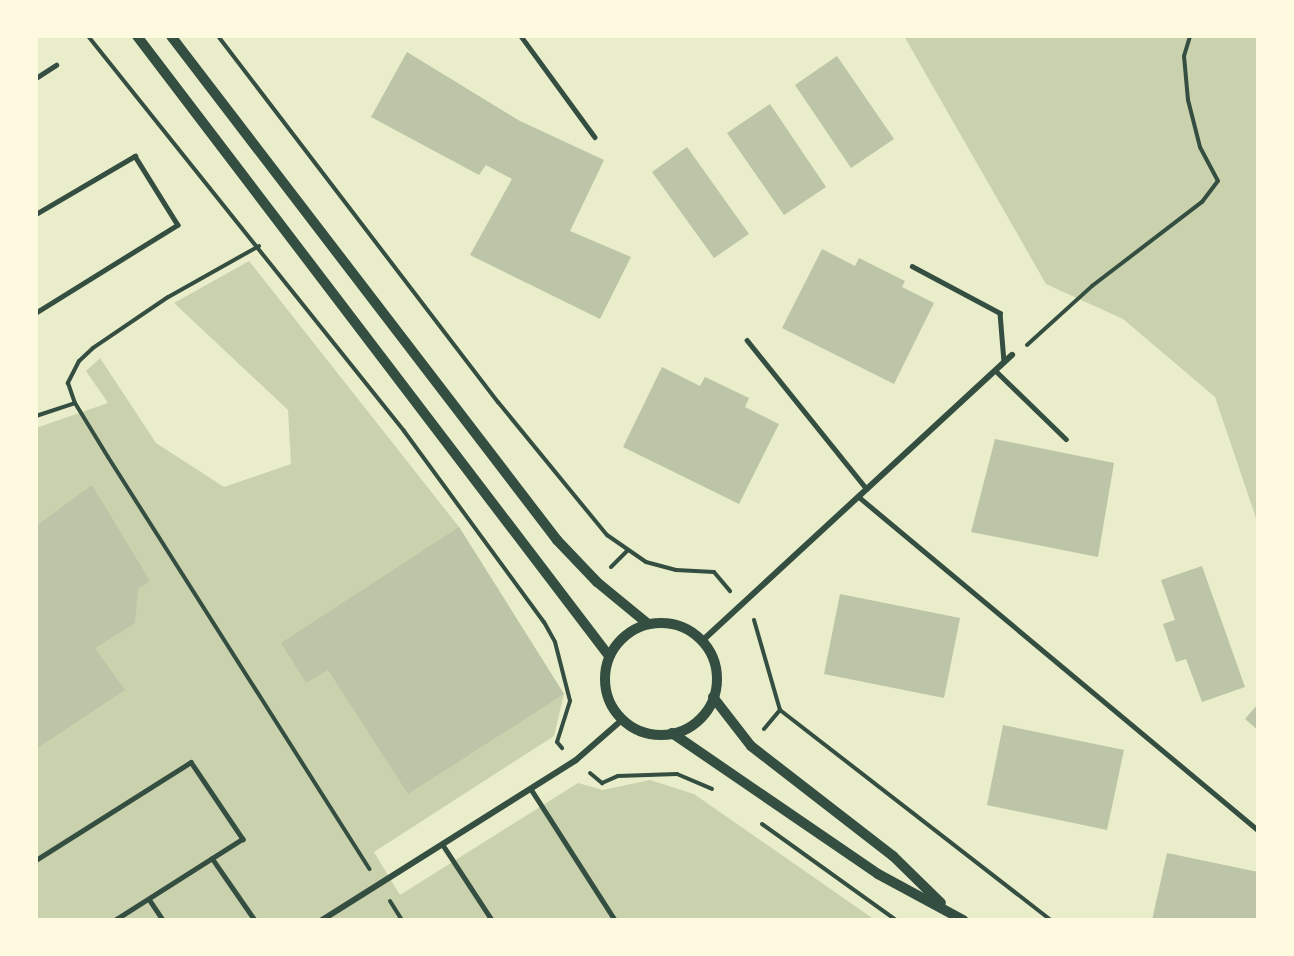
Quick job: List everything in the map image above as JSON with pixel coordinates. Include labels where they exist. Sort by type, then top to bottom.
[{"type":"street","points":[[137,36],[609,656]]},
{"type":"street","points":[[171,36],[557,540],[597,582],[648,624]]},
{"type":"street","points":[[702,641],[1012,355]]},
{"type":"street","points":[[648,624],[678,625],[702,641],[716,668],[713,697],[697,721],[672,733],[641,731],[623,719],[609,700],[605,686],[609,656],[625,635],[648,624]]},
{"type":"street","points":[[713,697],[751,746],[893,856],[949,910],[963,920]]},
{"type":"street","points":[[322,920],[576,760],[623,719]]},
{"type":"street","points":[[672,733],[878,874],[949,910]]},
{"type":"lane","points":[[521,36],[595,137]]},
{"type":"lane","points":[[36,78],[57,65]]},
{"type":"lane","points":[[36,214],[135,156],[178,225],[36,313]]},
{"type":"lane","points":[[912,266],[1000,313],[1004,362]]},
{"type":"lane","points":[[747,340],[867,489]]},
{"type":"lane","points":[[995,370],[1066,439]]},
{"type":"lane","points":[[859,497],[1258,830]]},
{"type":"lane","points":[[36,860],[191,762],[243,839],[116,920]]},
{"type":"lane","points":[[531,789],[615,920]]},
{"type":"lane","points":[[443,844],[492,920]]},
{"type":"lane","points":[[212,858],[255,920]]},
{"type":"lane","points":[[149,898],[163,920]]},
{"type":"path","points":[[88,36],[260,246],[404,431],[544,622],[555,642],[570,701],[557,742]]},
{"type":"path","points":[[218,36],[498,402],[607,536],[646,562],[676,570],[714,572]]},
{"type":"path","points":[[1012,355],[1042,335],[1092,286],[1202,202],[1218,181],[1200,147],[1188,100],[1184,56],[1190,36]]},
{"type":"path","points":[[260,246],[168,297],[93,348],[79,361],[68,382],[75,403],[402,920]]},
{"type":"path","points":[[36,416],[75,403]]},
{"type":"path","points":[[758,625],[780,710],[1051,920]]},
{"type":"path","points":[[602,783],[618,776],[677,774],[723,796]]},
{"type":"path","points":[[752,817],[896,920]]},
{"type":"green space","points":[[904,36],[1258,36],[1258,524],[1215,397],[1123,319],[1046,284]]},
{"type":"green space","points":[[249,261],[459,527],[564,694],[554,736],[374,852],[400,895],[578,783],[603,790],[650,780],[694,794],[875,920],[36,920],[36,428],[108,403],[86,371],[100,358],[156,443],[224,487],[291,464],[288,410],[174,303]]},
{"type":"building","points":[[407,52],[520,121],[604,160],[570,231],[631,257],[600,319],[470,255],[512,179],[486,165],[479,175],[371,117]]},
{"type":"building","points":[[837,56],[894,139],[851,168],[795,85]]},
{"type":"building","points":[[770,104],[826,187],[784,215],[727,133]]},
{"type":"building","points":[[687,147],[749,234],[714,258],[652,172]]},
{"type":"building","points":[[822,249],[855,266],[859,258],[905,281],[902,287],[934,303],[894,384],[782,328]]},
{"type":"building","points":[[662,367],[700,386],[705,377],[749,398],[745,407],[779,424],[739,504],[623,447]]},
{"type":"building","points":[[995,439],[1114,463],[1098,557],[971,532]]},
{"type":"building","points":[[92,485],[150,581],[138,589],[135,623],[95,648],[125,690],[36,749],[36,526]]},
{"type":"building","points":[[459,527],[564,694],[408,794],[328,670],[306,683],[281,643]]},
{"type":"building","points":[[1202,566],[1245,687],[1202,702],[1186,659],[1176,662],[1163,624],[1175,620],[1161,580]]},
{"type":"building","points":[[840,594],[960,618],[944,698],[824,674]]},
{"type":"building","points":[[1258,704],[1258,730],[1245,719]]},
{"type":"building","points":[[1003,725],[1124,750],[1107,830],[987,805]]},
{"type":"building","points":[[1167,853],[1258,872],[1258,920],[1152,920]]}]
